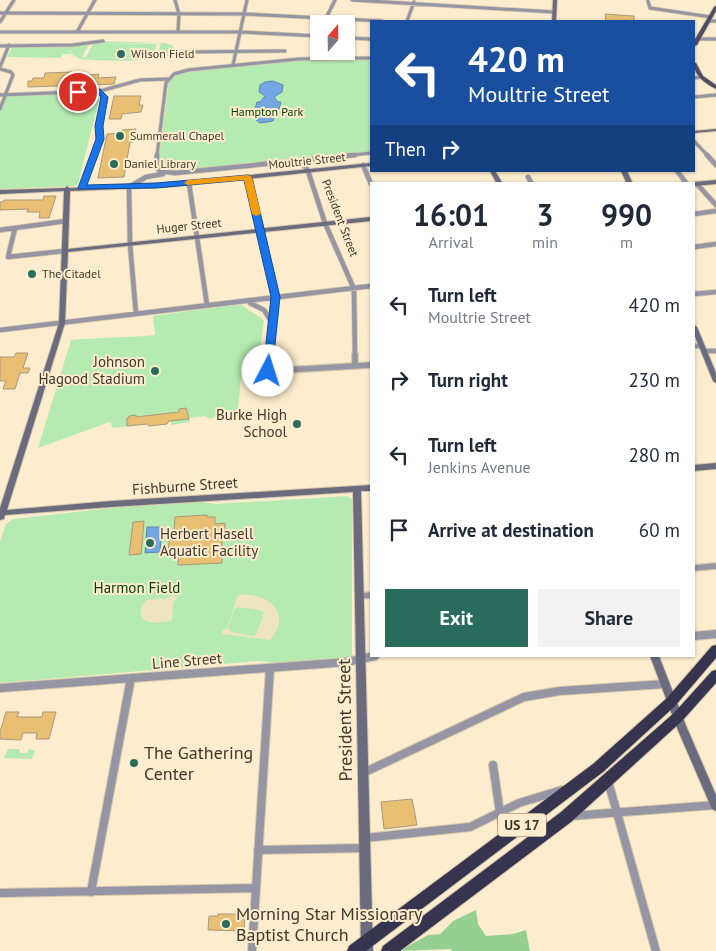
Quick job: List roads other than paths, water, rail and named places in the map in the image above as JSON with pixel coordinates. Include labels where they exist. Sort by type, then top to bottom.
[{"type":"highway","name":"US 17","points":[[354,951],[367,946],[506,837],[578,784],[671,702],[716,650]]},
{"type":"highway","name":"US 17","points":[[388,951],[566,817],[678,718],[716,675]]},
{"type":"main road","points":[[695,41],[716,7]]},
{"type":"main road","points":[[695,66],[702,78],[716,87]]},
{"type":"street","points":[[0,22],[14,0]]},
{"type":"street","points":[[77,32],[95,0]]},
{"type":"street","points":[[174,0],[179,14],[178,32]]},
{"type":"street","points":[[234,65],[235,52],[247,0]]},
{"type":"street","points":[[328,15],[335,0]]},
{"type":"street","points":[[352,0],[414,2],[554,12]]},
{"type":"street","points":[[554,20],[555,0]]},
{"type":"street","points":[[648,1],[650,8],[716,22]]},
{"type":"street","points":[[407,20],[414,2]]},
{"type":"street","points":[[0,13],[244,14],[310,17]]},
{"type":"street","points":[[355,20],[370,20]]},
{"type":"street","points":[[0,32],[240,32],[310,35]]},
{"type":"street","points":[[355,38],[370,39]]},
{"type":"street","points":[[695,41],[716,39]]},
{"type":"street","points":[[0,46],[72,45],[103,40]]},
{"type":"street","points":[[0,108],[14,75],[0,68],[10,46]]},
{"type":"street","points":[[179,52],[285,51]]},
{"type":"street","points":[[0,95],[100,92],[140,80],[168,78],[188,70],[299,59],[370,58]]},
{"type":"street","points":[[136,314],[127,187],[146,177],[156,167],[168,78]]},
{"type":"street","points":[[695,78],[702,78]]},
{"type":"street","points":[[82,188],[100,139],[99,126],[104,97],[100,92]]},
{"type":"street","points":[[695,97],[716,95]]},
{"type":"street","points":[[695,132],[716,130]]},
{"type":"street","points":[[695,141],[716,165]]},
{"type":"street","points":[[146,177],[370,153]]},
{"type":"street","name":"President Street","points":[[307,169],[314,159]]},
{"type":"street","name":"President Street","points":[[298,161],[302,162],[307,169],[325,223],[354,289],[355,366]]},
{"type":"street","name":"Moultrie Street","points":[[0,193],[189,183],[307,169],[370,164]]},
{"type":"street","points":[[363,165],[370,182]]},
{"type":"street","points":[[156,167],[160,171],[170,173]]},
{"type":"street","points":[[678,172],[685,182]]},
{"type":"street","points":[[248,177],[275,297],[268,371],[370,365]]},
{"type":"street","points":[[528,177],[531,182]]},
{"type":"street","points":[[695,184],[716,182]]},
{"type":"street","points":[[189,183],[207,305]]},
{"type":"street","points":[[695,184],[716,205]]},
{"type":"street","name":"Moultrie Street","points":[[67,190],[127,187]]},
{"type":"street","points":[[1,515],[62,323],[67,190]]},
{"type":"street","points":[[695,214],[716,211]]},
{"type":"street","name":"Huger Street","points":[[15,228],[12,248],[8,257],[370,219]]},
{"type":"street","points":[[0,230],[66,221]]},
{"type":"street","points":[[695,247],[716,244]]},
{"type":"street","points":[[0,330],[370,286]]},
{"type":"street","points":[[695,294],[716,292]]},
{"type":"street","points":[[238,302],[250,303],[275,297]]},
{"type":"street","points":[[250,303],[264,310],[273,324]]},
{"type":"street","points":[[695,330],[700,348],[716,381]]},
{"type":"street","points":[[700,348],[716,351]]},
{"type":"street","points":[[695,468],[716,466]]},
{"type":"street","name":"Fishburne Street","points":[[1,515],[370,488]]},
{"type":"street","name":"President Street","points":[[357,489],[367,946]]},
{"type":"street","points":[[695,568],[716,566]]},
{"type":"street","points":[[360,596],[370,596]]},
{"type":"street","points":[[695,636],[716,634]]},
{"type":"street","name":"Line Street","points":[[0,688],[347,662],[370,657]]},
{"type":"street","points":[[566,817],[716,805],[671,702],[654,657]]},
{"type":"street","points":[[252,951],[270,668]]},
{"type":"street","points":[[91,892],[131,678]]},
{"type":"street","points":[[363,773],[524,697],[560,691],[665,684]]},
{"type":"street","points":[[493,765],[500,813],[506,837]]},
{"type":"street","points":[[608,781],[656,951]]},
{"type":"street","points":[[258,850],[365,843],[470,827],[519,803],[578,784]]},
{"type":"street","points":[[0,893],[256,888]]},
{"type":"water","points":[[273,81],[283,85],[282,92],[274,97],[278,102],[281,102],[279,109],[270,114],[274,118],[273,121],[260,123],[256,120],[262,114],[255,109],[257,102],[260,102],[265,96],[259,92],[260,85]]},
{"type":"water","points":[[147,527],[162,527],[160,552],[145,553]]},
{"type":"place","name":"Wilson Field","points":[[121,54]]},
{"type":"place","name":"Summerall Chapel","points":[[120,136]]},
{"type":"place","name":"Daniel Library","points":[[114,164]]},
{"type":"place","name":"The Citadel","points":[[32,274]]},
{"type":"place","name":"Johnson Hagood Stadium","points":[[155,371]]},
{"type":"place","name":"Burke High School","points":[[297,424]]},
{"type":"place","name":"Herbert Hasell Aquatic Facility","points":[[150,543]]},
{"type":"place","name":"The Gathering Center","points":[[134,763]]},
{"type":"place","name":"Morning Star Missionary Baptist Church","points":[[226,924]]},
{"type":"park label","name":"Hampton Park","points":[[267,112]]},
{"type":"park label","name":"Harmon Field","points":[[137,588]]}]
